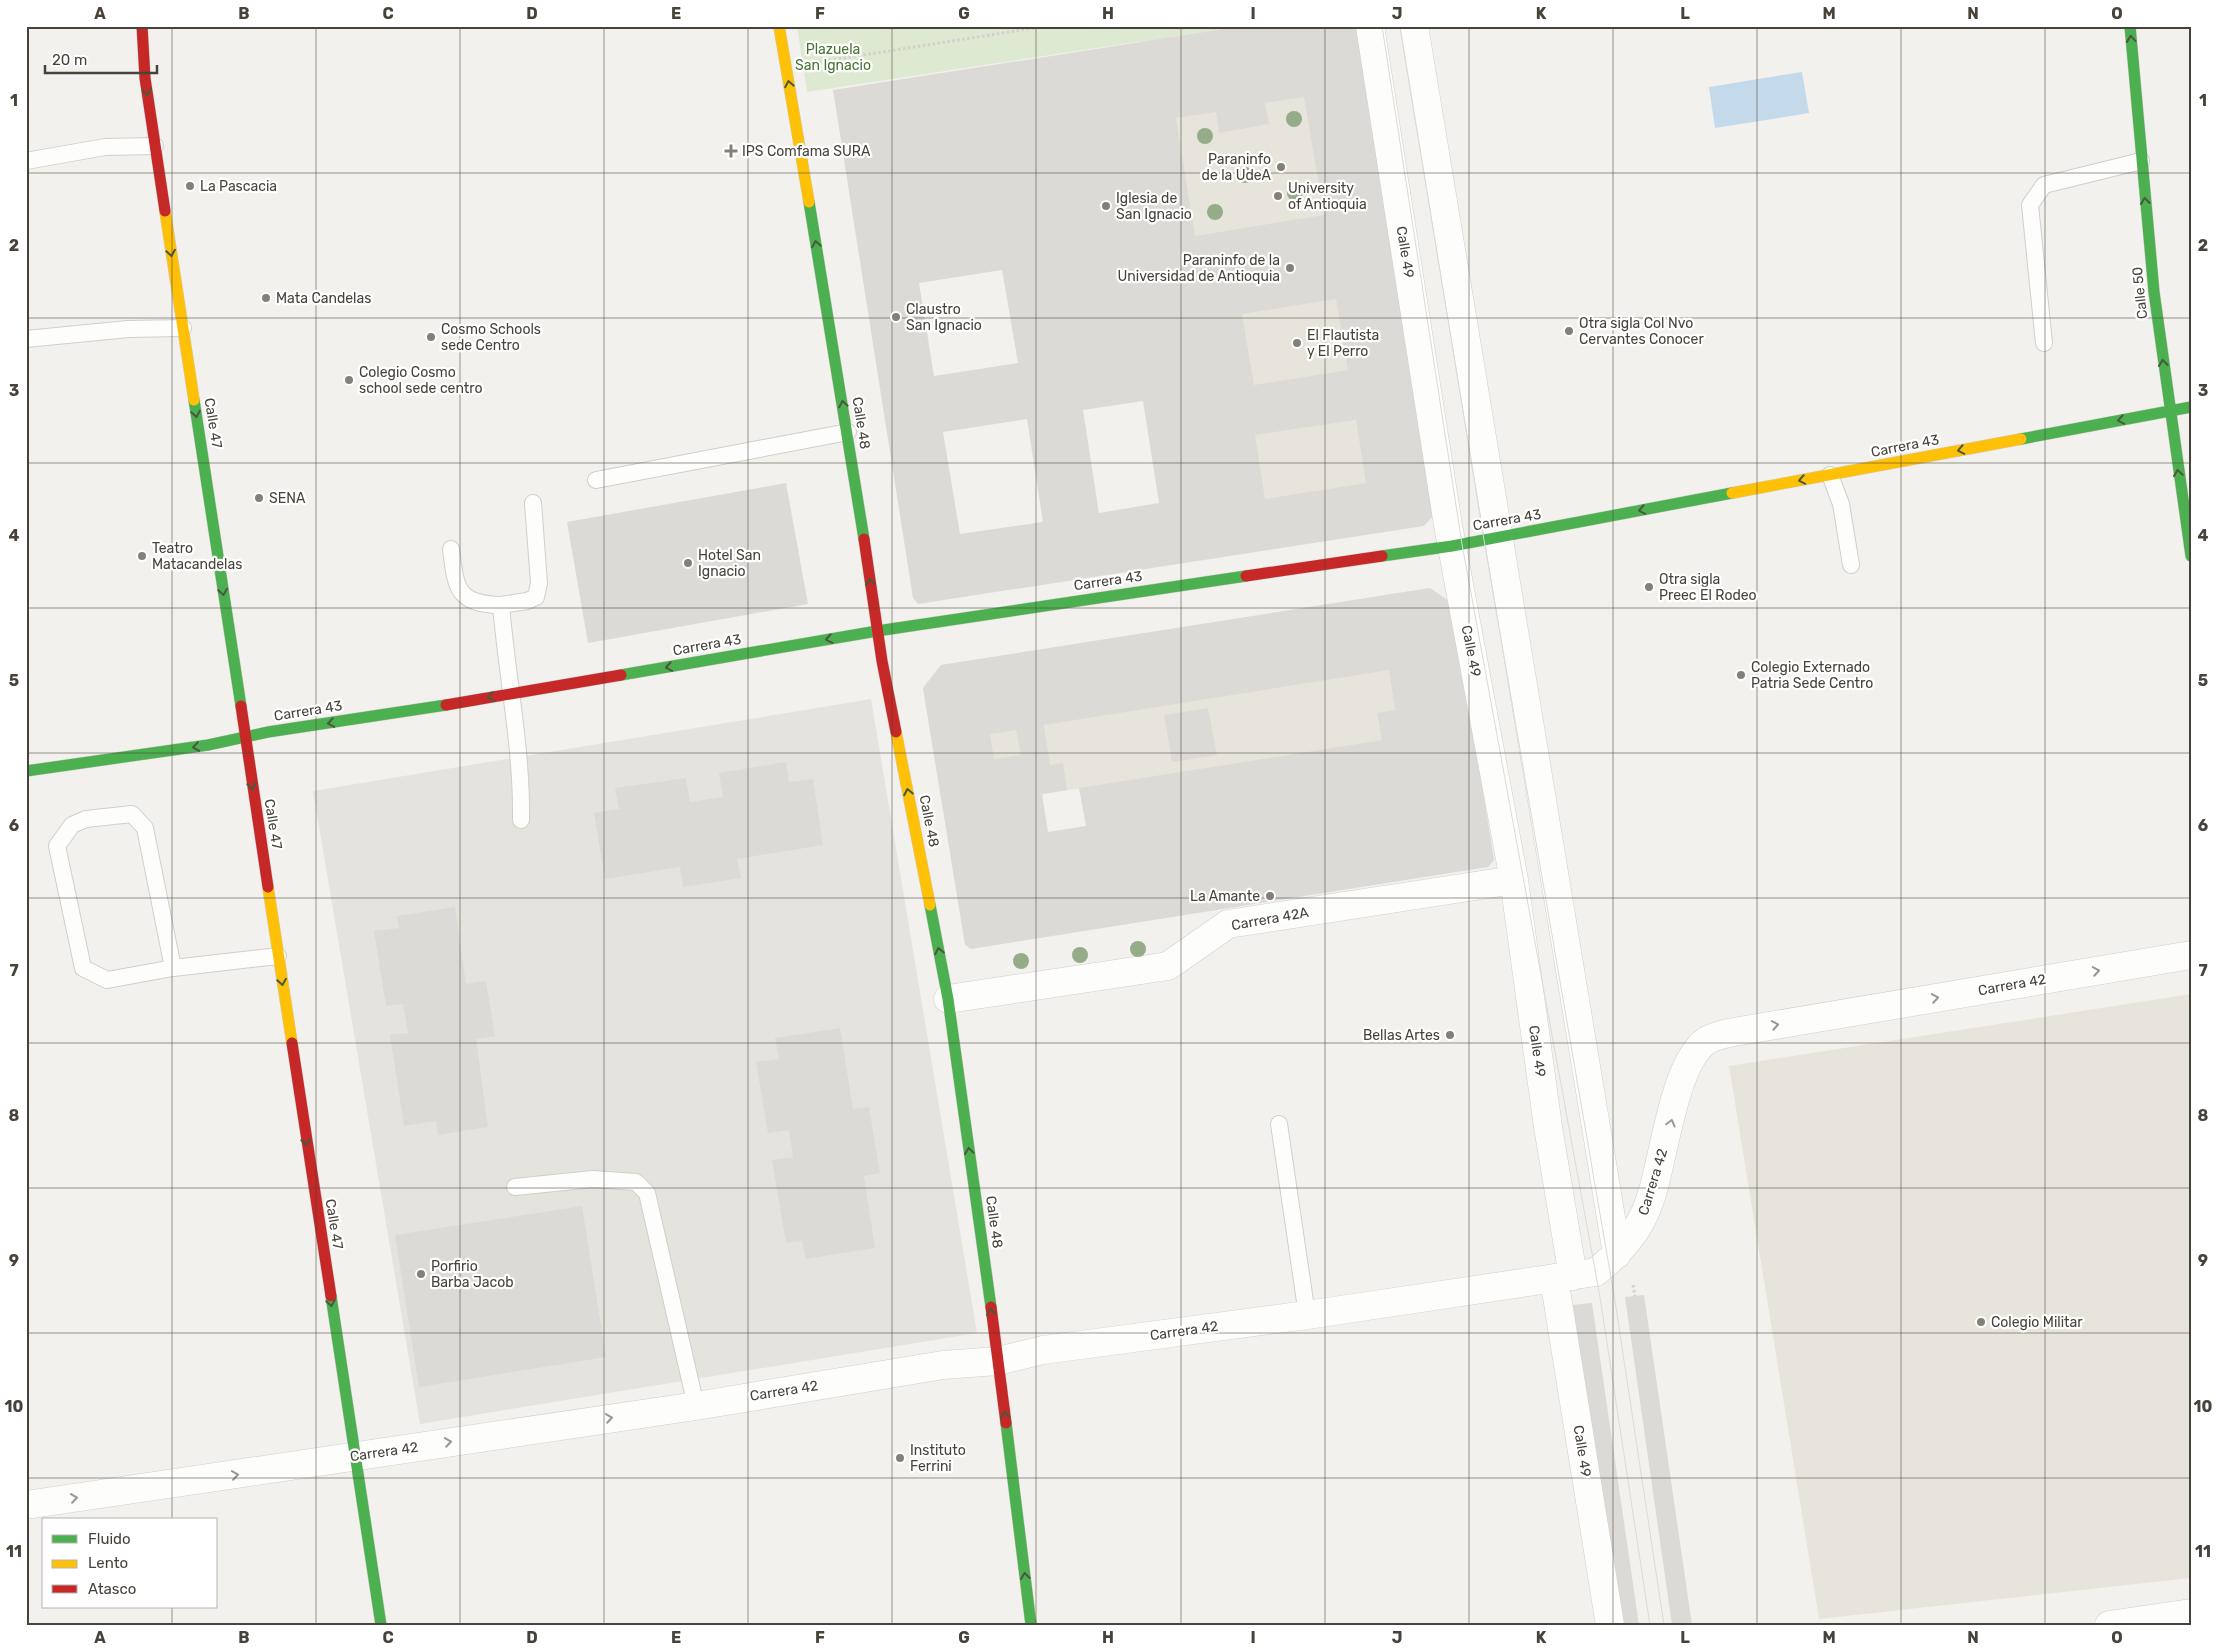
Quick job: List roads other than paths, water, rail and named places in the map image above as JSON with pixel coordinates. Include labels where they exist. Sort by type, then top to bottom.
[{"type":"street","name":"Calle 47","points":[[142,26],[146,78],[155,146],[381,1625]]},
{"type":"street","name":"Calle 48","points":[[779,26],[848,432],[877,630],[948,999],[998,1361],[1031,1625]]},
{"type":"street","name":"Calle 49","points":[[1370,26],[1452,546],[1514,880],[1548,1127],[1564,1277],[1610,1625]]},
{"type":"street","points":[[1414,26],[1617,1254]]},
{"type":"street","name":"Calle 50","points":[[2130,26],[2141,160],[2169,411],[2191,556]]},
{"type":"street","name":"Carrera 43","points":[[26,771],[244,738],[268,732],[511,694],[877,630],[1452,546],[2191,407]]},
{"type":"street","name":"Carrera 42A","points":[[948,999],[1168,966],[1228,924],[1514,880]]},
{"type":"street","name":"Carrera 42","points":[[26,1505],[696,1406],[943,1365],[998,1361],[1043,1350],[1307,1315],[1596,1272],[1617,1254],[1637,1229],[1650,1201],[1682,1076],[1692,1056],[1707,1040],[1728,1033],[2191,955]]},
{"type":"street","points":[[2109,1625],[2191,1613]]},
{"type":"lane","points":[[26,162],[105,147],[155,146]]},
{"type":"lane","points":[[2044,343],[2030,205],[2044,185],[2141,160]]},
{"type":"lane","points":[[26,339],[128,329],[183,328]]},
{"type":"lane","points":[[596,480],[848,432]]},
{"type":"lane","points":[[1830,475],[1841,504],[1852,565]]},
{"type":"lane","points":[[451,549],[455,584],[470,600],[484,605],[501,605],[527,601],[536,596],[539,583],[533,503]]},
{"type":"lane","points":[[501,605],[506,669],[516,722],[521,820]]},
{"type":"lane","points":[[173,968],[145,828],[132,814],[86,819],[72,825],[57,846],[83,968],[107,980],[173,968],[278,956]]},
{"type":"lane","points":[[1279,1124],[1307,1315]]},
{"type":"lane","points":[[515,1187],[593,1179],[636,1182],[647,1193],[696,1406]]},
{"type":"water","points":[[1802,72],[1809,113],[1715,128],[1709,87]]},
{"type":"tram line","points":[[1382,26],[1462,544],[1600,1297],[1650,1625]]},
{"type":"tram line","points":[[1400,26],[1484,540],[1615,1301],[1664,1625]]},
{"type":"place","name":"IPS Comfama SURA","points":[[731,151]]},
{"type":"place","name":"Paraninfo de la UdeA","points":[[1281,167]]},
{"type":"place","name":"La Pascacia","points":[[190,186]]},
{"type":"place","name":"University of Antioquia","points":[[1278,196]]},
{"type":"place","name":"Iglesia de San Ignacio","points":[[1106,206]]},
{"type":"place","name":"Paraninfo de la Universidad de Antioquia","points":[[1290,268]]},
{"type":"place","name":"Mata Candelas","points":[[266,298]]},
{"type":"place","name":"Claustro San Ignacio","points":[[896,317]]},
{"type":"place","name":"Otra sigla Col Nvo Cervantes Conocer","points":[[1569,331]]},
{"type":"place","name":"Cosmo Schools sede Centro","points":[[431,337]]},
{"type":"place","name":"El Flautista y El Perro","points":[[1297,343]]},
{"type":"place","name":"Colegio Cosmo school sede centro","points":[[349,380]]},
{"type":"place","name":"SENA","points":[[259,498]]},
{"type":"place","name":"Teatro Matacandelas","points":[[142,556]]},
{"type":"place","name":"Hotel San Ignacio","points":[[688,563]]},
{"type":"place","name":"Otra sigla Preec El Rodeo","points":[[1649,587]]},
{"type":"place","name":"Colegio Externado Patria Sede Centro","points":[[1741,675]]},
{"type":"place","name":"La Amante","points":[[1270,896]]},
{"type":"place","name":"Bellas Artes","points":[[1450,1035]]},
{"type":"place","name":"Porfirio Barba Jacob","points":[[421,1274]]},
{"type":"place","name":"Colegio Militar","points":[[1981,1322]]},
{"type":"place","name":"Instituto Ferrini","points":[[900,1458]]},
{"type":"park label","name":"Plazuela San Ignacio","points":[[833,58]]}]
